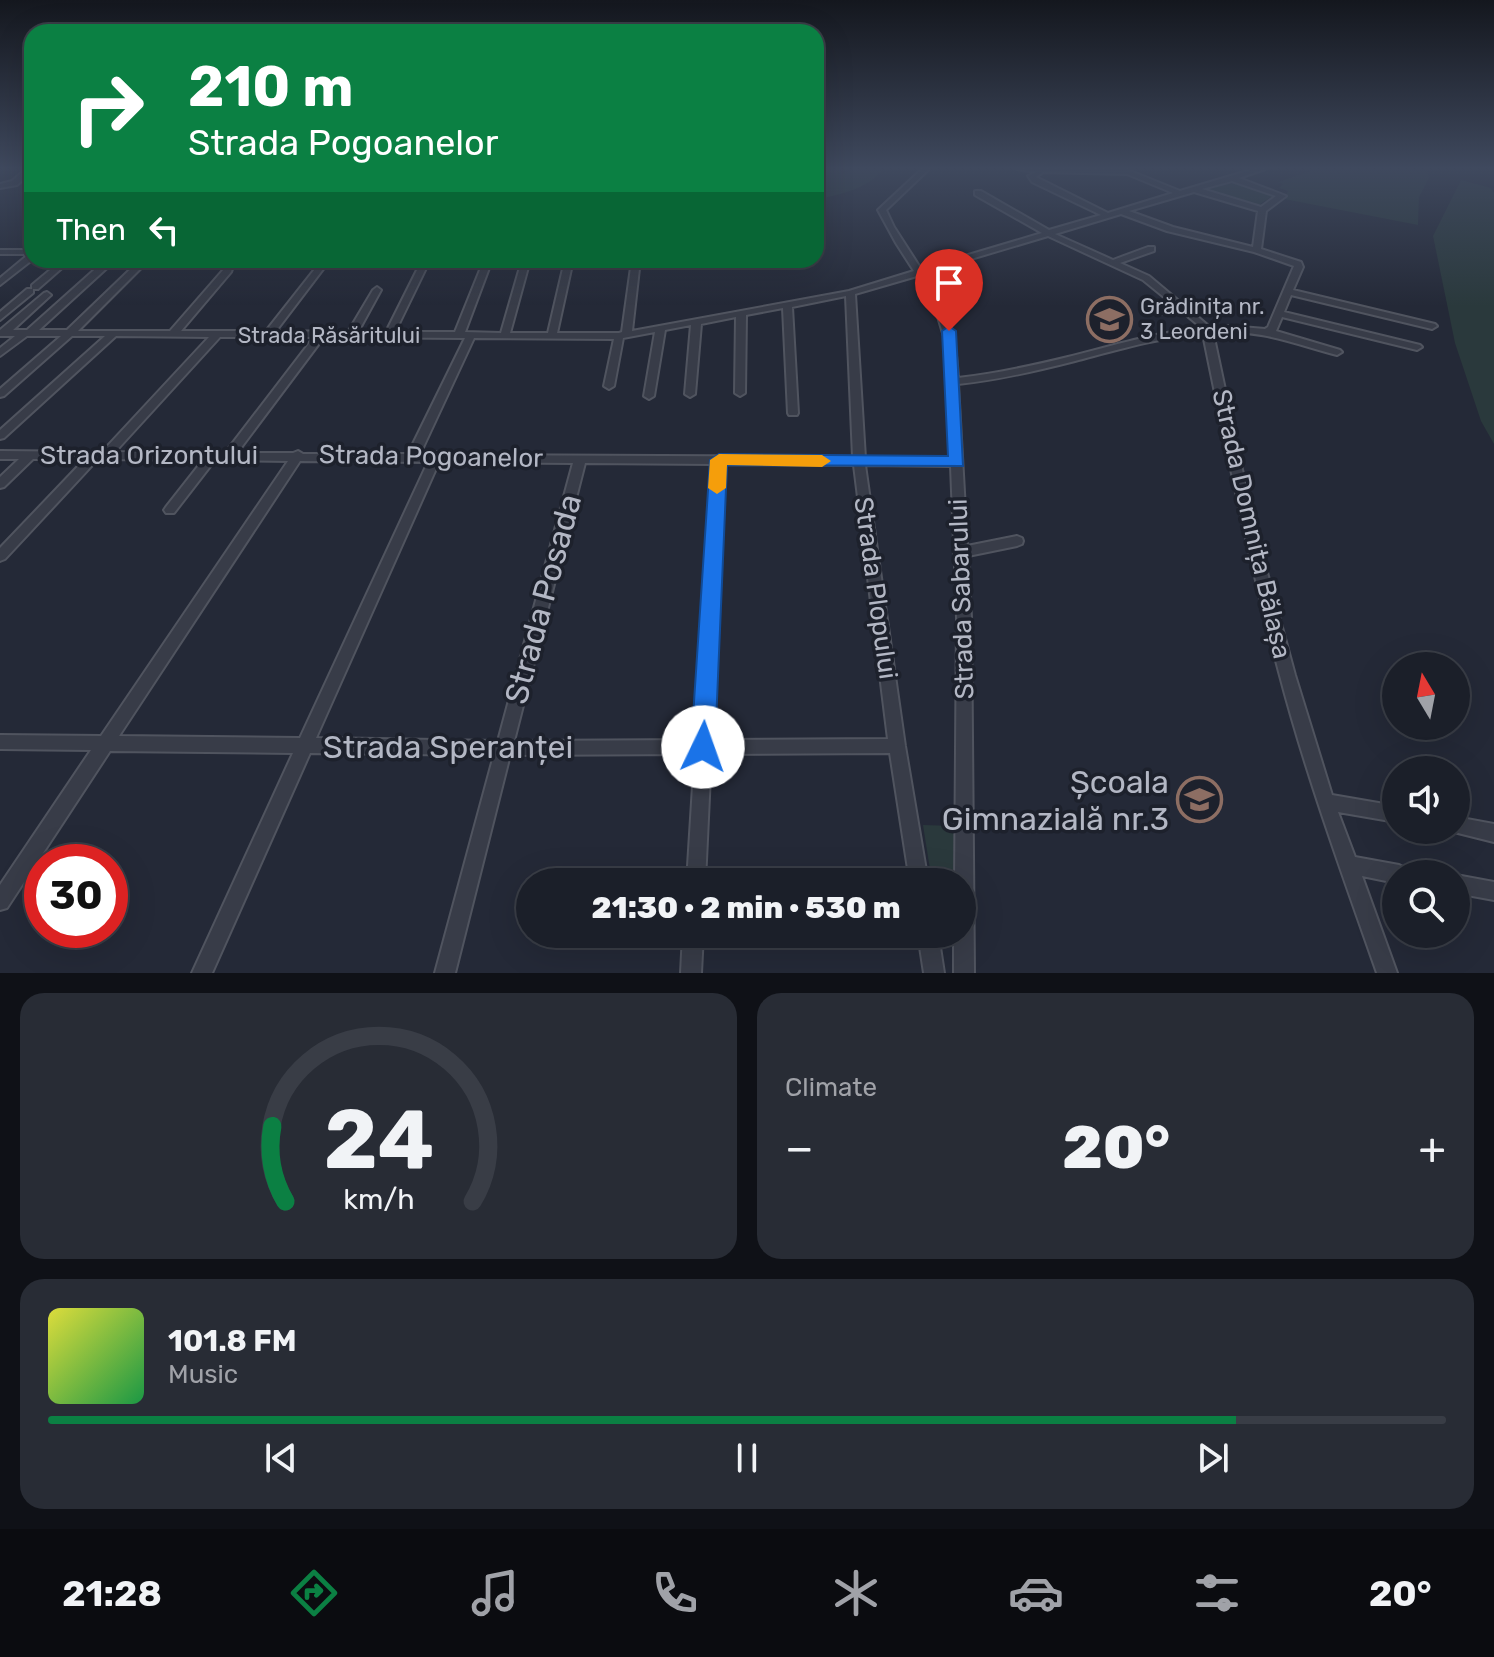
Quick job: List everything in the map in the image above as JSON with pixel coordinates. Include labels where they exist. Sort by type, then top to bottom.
[{"type":"street","name":"Strada Sabarului","points":[[885,214],[918,273],[943,308],[954,381],[962,552],[964,973]]},
{"type":"street","points":[[1016,214],[1151,281],[1208,331]]},
{"type":"street","points":[[1130,214],[1170,229],[1257,250],[1299,266],[1272,329],[1266,332]]},
{"type":"street","points":[[1257,250],[1261,214]]},
{"type":"street","name":"Strada Răsăritului","points":[[2,333],[623,335],[850,293],[1107,215]]},
{"type":"street","points":[[1113,263],[1151,249]]},
{"type":"street","points":[[0,252],[24,254]]},
{"type":"street","points":[[0,282],[24,261]]},
{"type":"street","points":[[0,317],[58,268]]},
{"type":"street","points":[[0,353],[102,268]]},
{"type":"street","points":[[0,394],[70,333],[137,268]]},
{"type":"street","points":[[173,334],[229,268]]},
{"type":"street","points":[[268,335],[320,268]]},
{"type":"street","points":[[389,335],[422,268]]},
{"type":"street","points":[[459,335],[485,268]]},
{"type":"street","points":[[505,335],[524,268]]},
{"type":"street","points":[[552,335],[567,268]]},
{"type":"street","points":[[609,386],[623,335],[635,268]]},
{"type":"street","points":[[351,335],[377,290]]},
{"type":"street","points":[[1289,292],[1432,326]]},
{"type":"street","name":"Strada Plopului","points":[[850,293],[859,462],[917,868]]},
{"type":"street","points":[[2,333],[47,295]]},
{"type":"street","points":[[787,306],[793,413]]},
{"type":"street","points":[[1279,313],[1417,347]]},
{"type":"street","points":[[740,393],[741,314]]},
{"type":"street","points":[[690,394],[696,323]]},
{"type":"street","points":[[649,396],[660,329]]},
{"type":"street","points":[[954,381],[996,376],[1208,331],[1266,332],[1337,352]]},
{"type":"street","name":"Strada Domnița Bălașa","points":[[1208,331],[1259,569],[1326,802],[1387,973]]},
{"type":"street","points":[[0,436],[114,333]]},
{"type":"street","points":[[0,556],[217,334]]},
{"type":"street","points":[[230,454],[321,335]]},
{"type":"street","points":[[413,456],[471,335]]},
{"type":"street","points":[[170,510],[214,454]]},
{"type":"street","name":"Strada Orizontului","points":[[0,455],[298,455]]},
{"type":"street","points":[[0,484],[30,455]]},
{"type":"street","name":"Strada Pogoanelor","points":[[0,901],[298,455],[957,462]]},
{"type":"street","points":[[202,973],[436,456]]},
{"type":"street","name":"Strada Posada","points":[[445,973],[580,458]]},
{"type":"street","points":[[697,868],[719,460]]},
{"type":"street","points":[[962,552],[1017,541]]},
{"type":"street","name":"Strada Speranței","points":[[0,742],[504,748],[897,746]]},
{"type":"street","points":[[1326,802],[1382,812]]},
{"type":"street","points":[[1470,828],[1494,833]]},
{"type":"street","points":[[1348,865],[1382,871]]},
{"type":"street","points":[[1470,887],[1494,891]]},
{"type":"street","points":[[691,973],[692,948]]},
{"type":"street","points":[[930,948],[934,973]]},
{"type":"shaded area","points":[[1363,214],[1418,214],[1418,225]]},
{"type":"shaded area","points":[[1444,214],[1494,214],[1494,444],[1481,421],[1455,343],[1433,236]]},
{"type":"shaded area","points":[[923,825],[954,826],[953,868],[930,868]]},
{"type":"building","points":[[1167,299],[1176,306],[1162,308],[1153,301]]},
{"type":"slow traffic","points":[[717,488],[719,460],[822,461]]},
{"type":"place","name":"Grădinița nr. 3 Leordeni","points":[[1109,319]]},
{"type":"place","name":"Școala Gimnazială nr.3","points":[[1200,800]]},
{"type":"route","points":[[703,747],[719,460],[957,462],[949,331]]}]
